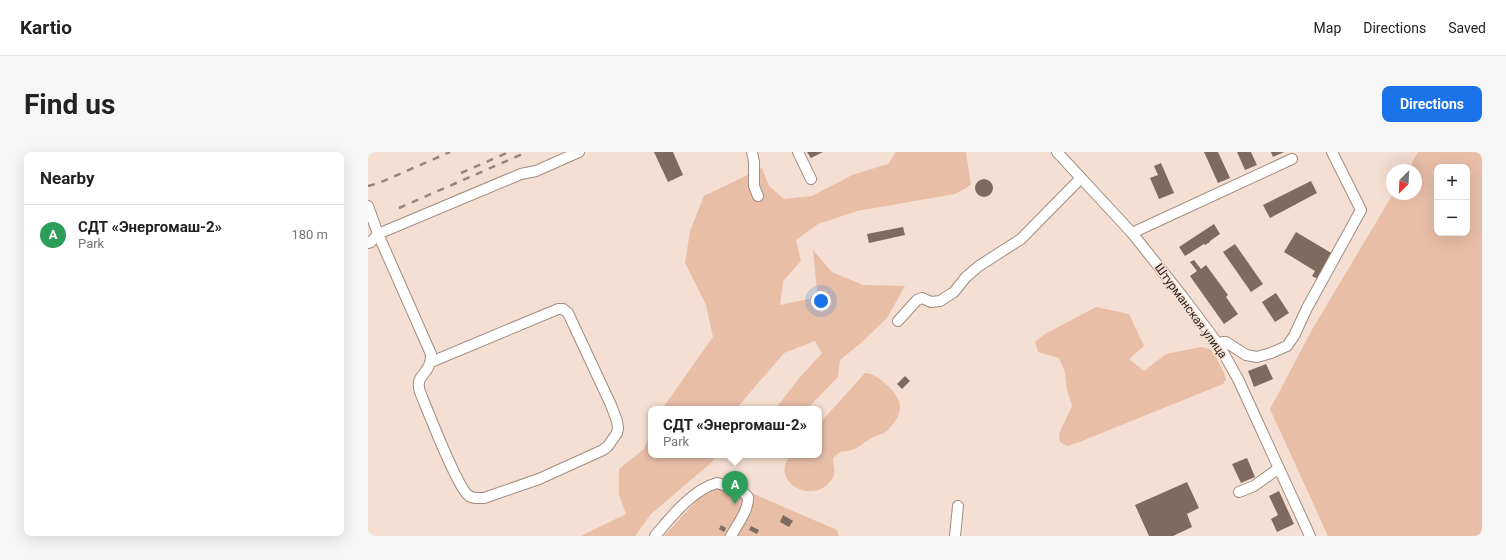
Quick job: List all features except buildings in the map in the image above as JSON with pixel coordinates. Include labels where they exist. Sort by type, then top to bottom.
[{"type":"street","points":[[368,244],[378,234],[521,174],[536,171],[579,152]]},
{"type":"street","points":[[752,152],[754,162],[754,186],[758,196]]},
{"type":"street","points":[[798,152],[812,179]]},
{"type":"street","name":"Штурманская улица","points":[[1057,152],[1132,233],[1219,345],[1238,379],[1310,536]]},
{"type":"street","points":[[1219,345],[1226,342],[1246,355],[1257,357],[1287,346],[1294,336],[1307,308],[1361,210],[1332,152]]},
{"type":"street","points":[[1132,233],[1292,159]]},
{"type":"street","points":[[898,321],[917,300],[922,298],[931,302],[940,301],[954,292],[966,277],[979,266],[1021,239],[1081,178]]},
{"type":"street","points":[[368,206],[378,234],[431,354],[431,362],[419,380],[418,386],[420,392],[456,477],[468,496],[484,498],[532,482],[603,450],[617,434],[617,421],[611,405],[568,313],[563,309],[558,308],[431,362]]},
{"type":"street","points":[[1239,492],[1254,486],[1279,468]]},
{"type":"street","points":[[656,536],[679,508],[691,498],[712,484],[716,483],[742,491],[748,497],[744,511],[731,536]]},
{"type":"street","points":[[955,536],[958,506]]},
{"type":"shaded area","points":[[896,152],[966,152],[971,185],[955,194],[857,211],[818,224],[796,240],[801,261],[783,281],[780,305],[809,299],[817,291],[813,250],[832,272],[863,285],[905,286],[887,318],[862,342],[840,360],[838,377],[810,406],[778,406],[801,376],[822,353],[815,341],[784,353],[739,406],[664,406],[713,337],[706,305],[685,263],[690,231],[704,196],[762,168],[769,186],[784,199],[812,196],[852,175],[888,164]]},
{"type":"shaded area","points":[[1418,152],[1482,152],[1482,536],[1328,536],[1270,409],[1313,328],[1389,200],[1422,200],[1422,164],[1411,164]]},
{"type":"shaded area","points":[[1096,307],[1129,314],[1144,346],[1129,359],[1144,371],[1166,354],[1201,347],[1210,349],[1216,357],[1226,379],[1223,384],[1082,441],[1068,446],[1060,442],[1059,434],[1072,406],[1067,390],[1065,372],[1059,358],[1038,352],[1035,342],[1045,334]]},
{"type":"shaded area","points":[[865,373],[875,376],[888,386],[896,395],[900,404],[897,419],[885,432],[873,437],[855,449],[840,452],[833,458],[833,477],[828,484],[820,489],[811,491],[802,490],[794,486],[788,480],[785,472],[785,464],[789,458],[822,458],[822,421]]},
{"type":"shaded area","points":[[648,439],[648,458],[714,458],[712,462],[651,514],[635,536],[581,536],[626,514],[619,495],[619,469],[644,449]]},
{"type":"shaded area","points":[[717,478],[837,530],[839,536],[664,536]]},
{"type":"railway","points":[[368,186],[379,183],[450,152]]},
{"type":"railway","points":[[461,173],[509,152]]},
{"type":"railway","points":[[399,208],[527,152]]},
{"type":"place","name":"СДТ «Энергомаш-2»","points":[[735,504]]}]
